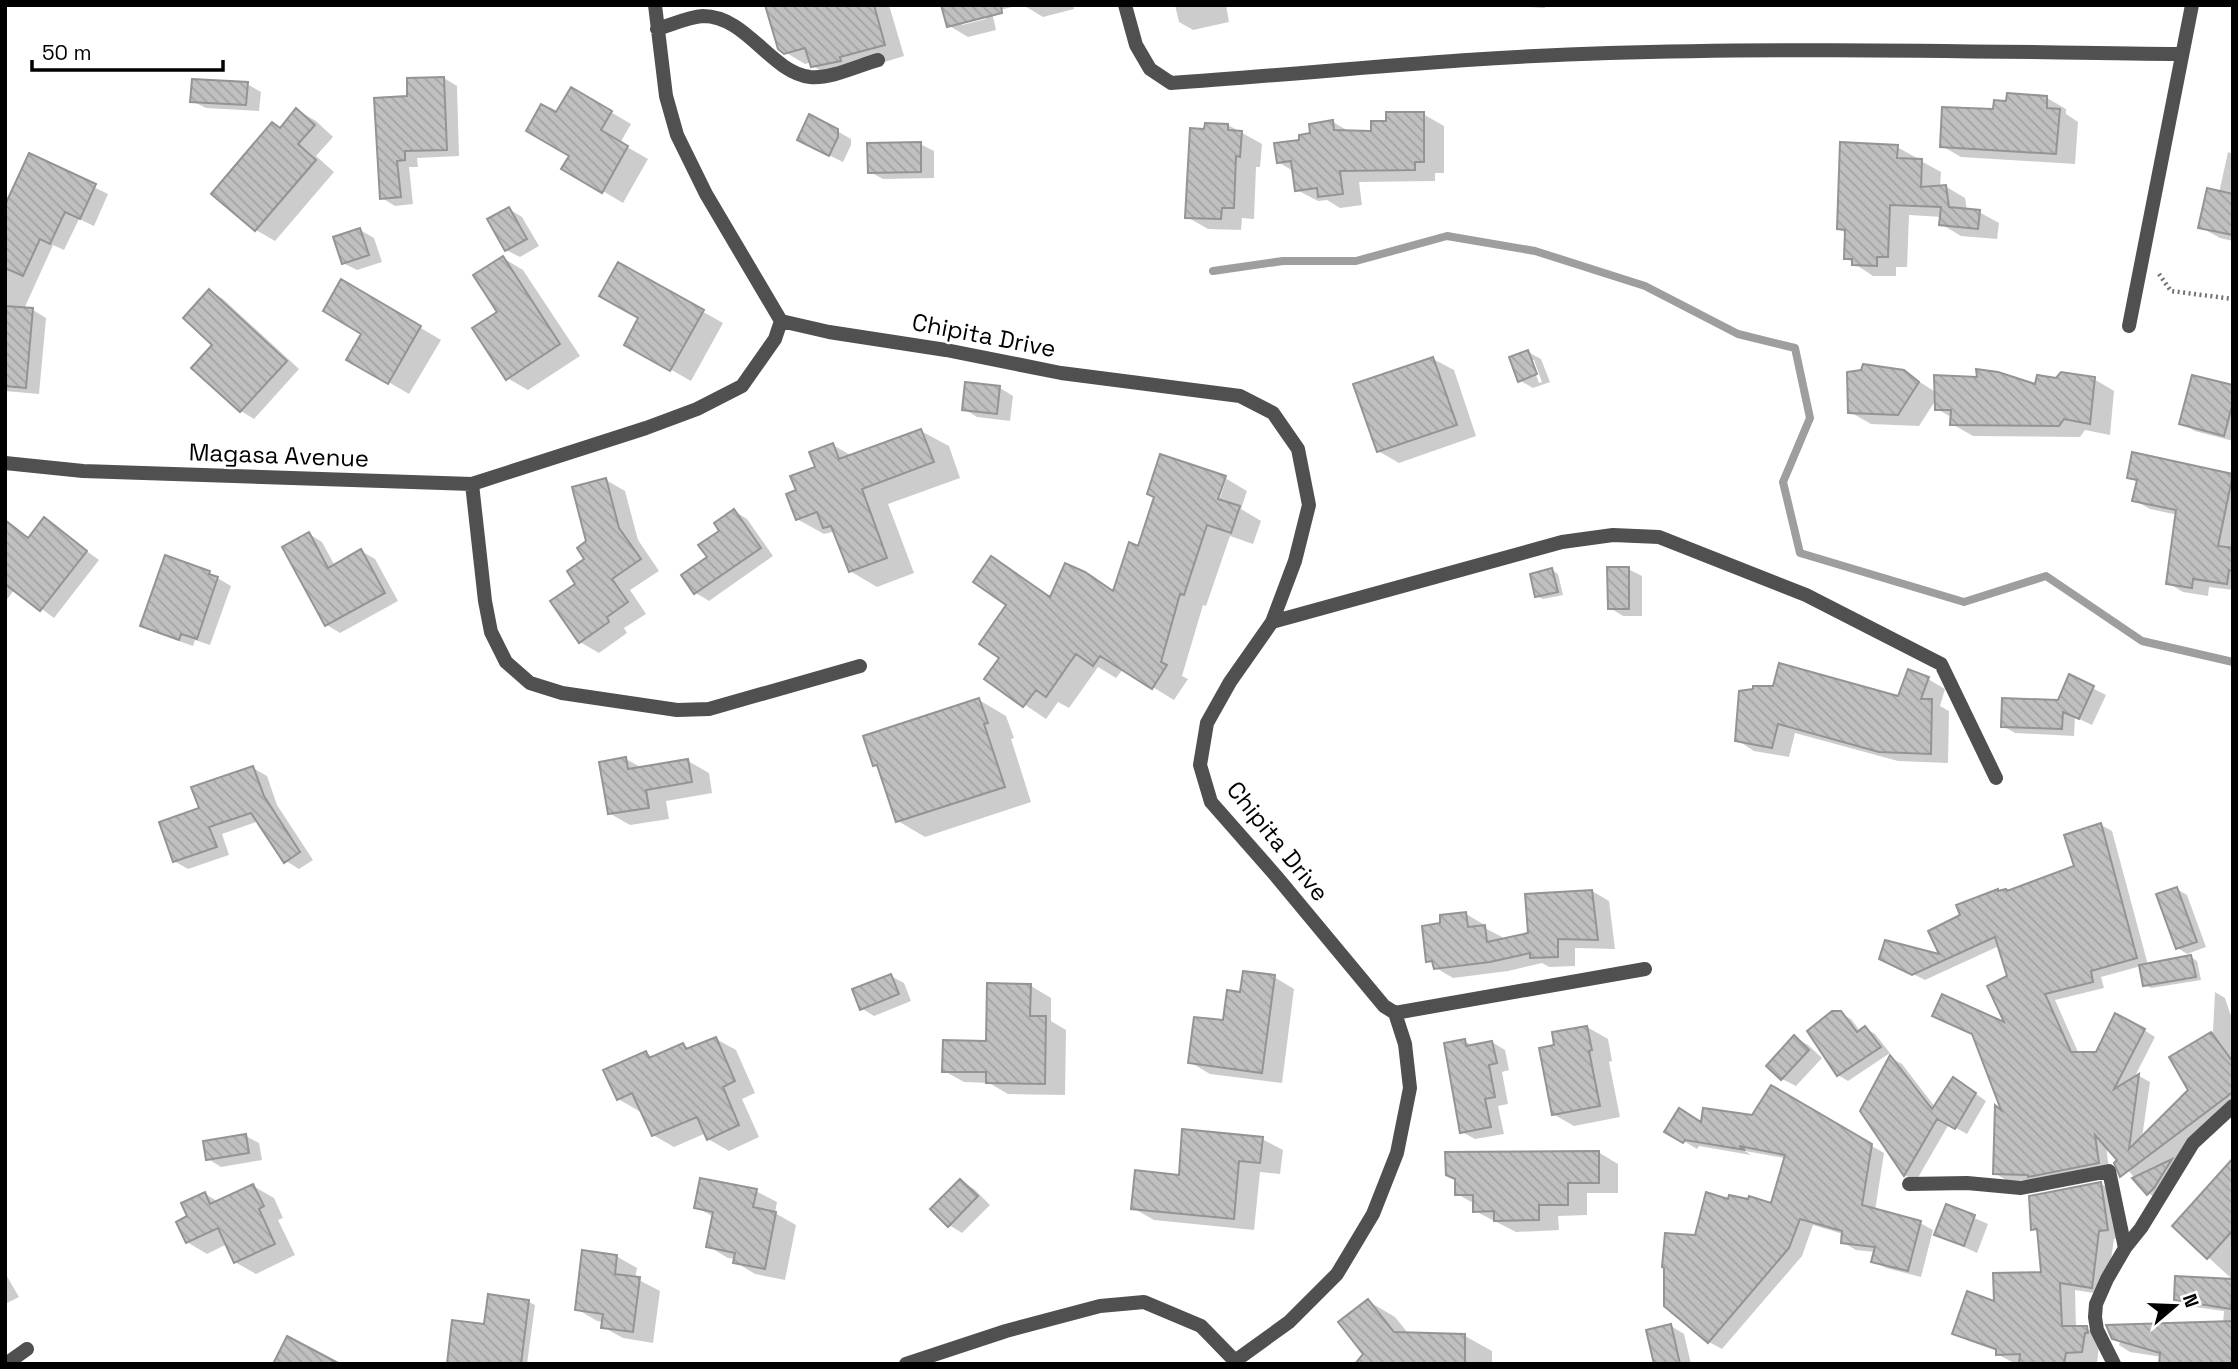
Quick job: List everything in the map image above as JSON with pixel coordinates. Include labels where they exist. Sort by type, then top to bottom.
[{"type":"street","points":[[655,5],[666,96],[677,135],[706,194],[781,321]]},
{"type":"street","points":[[1125,5],[1136,45],[1150,69],[1171,83],[1609,53],[1917,51],[2181,54]]},
{"type":"street","points":[[2129,326],[2192,5]]},
{"type":"street","points":[[657,29],[705,16],[723,20],[746,33],[779,62],[810,77],[830,75],[878,60]]},
{"type":"street","name":"Magasa Avenue","points":[[5,463],[83,471],[472,484],[697,409],[742,386],[775,339],[781,321]]},
{"type":"street","name":"Chipita Drive","points":[[781,321],[1060,373],[1240,396],[1273,413],[1298,449],[1309,505],[1295,561],[1272,622],[1230,682],[1208,723],[1199,765],[1210,802],[1276,876],[1384,1006],[1395,1013],[1405,1044],[1410,1088],[1397,1153],[1374,1214],[1337,1274],[1289,1322],[1235,1362]]},
{"type":"street","points":[[472,484],[491,632],[506,662],[530,683],[562,693],[677,710],[709,709],[860,666]]},
{"type":"street","points":[[1272,622],[1562,542],[1613,534],[1659,537],[1805,595],[1941,664],[1996,778]]},
{"type":"street","points":[[1395,1013],[1645,969]]},
{"type":"street","points":[[2114,1364],[2097,1330],[2095,1317],[2096,1304],[2107,1279],[2193,1143],[2233,1106]]},
{"type":"street","points":[[1909,1184],[1967,1183],[2021,1188],[2109,1171],[2125,1248]]},
{"type":"street","points":[[906,1364],[1006,1331],[1100,1306],[1144,1302],[1201,1326],[1235,1362]]},
{"type":"street","points":[[6,1364],[27,1349]]},
{"type":"path","points":[[2143,252],[2171,290],[2233,299]]},
{"type":"building","points":[[765,5],[874,5],[885,45],[840,57],[841,61],[811,67],[805,48],[784,54],[778,49]]},
{"type":"building","points":[[941,5],[1001,5],[1002,13],[947,27]]},
{"type":"building","points":[[444,77],[447,150],[405,151],[405,160],[397,161],[401,197],[380,199],[374,98],[407,96],[407,78]]},
{"type":"building","points":[[192,79],[248,82],[246,105],[190,102]]},
{"type":"building","points":[[571,87],[612,111],[601,130],[628,146],[602,193],[561,169],[569,156],[526,131],[541,104],[556,112]]},
{"type":"building","points":[[2007,93],[2047,96],[2047,108],[2060,109],[2056,154],[1940,147],[1942,107],[1993,109],[1994,100],[2006,101]]},
{"type":"building","points":[[296,108],[315,125],[298,144],[316,160],[255,231],[211,194],[272,122],[280,128]]},
{"type":"building","points":[[1386,112],[1424,112],[1424,162],[1415,162],[1415,170],[1340,171],[1343,194],[1318,197],[1317,188],[1295,191],[1291,161],[1277,163],[1274,143],[1299,140],[1299,135],[1310,133],[1309,124],[1333,120],[1334,130],[1371,131],[1371,121],[1386,121]]},
{"type":"building","points":[[809,114],[838,129],[838,137],[829,156],[797,140]]},
{"type":"building","points":[[1205,123],[1228,124],[1228,130],[1242,131],[1240,157],[1236,156],[1234,208],[1222,208],[1221,219],[1185,218],[1190,128],[1204,129]]},
{"type":"building","points":[[921,142],[921,172],[868,173],[867,143]]},
{"type":"building","points":[[1840,142],[1898,145],[1897,158],[1922,159],[1921,187],[1946,185],[1949,207],[1980,210],[1978,229],[1939,225],[1941,207],[1890,205],[1888,257],[1877,257],[1877,266],[1852,265],[1852,259],[1844,259],[1845,230],[1837,229]]},
{"type":"building","points":[[29,153],[96,184],[80,219],[65,212],[50,244],[40,239],[23,276],[5,268],[5,205]]},
{"type":"building","points":[[2207,188],[2233,194],[2233,235],[2198,228]]},
{"type":"building","points":[[509,207],[527,239],[505,251],[487,219]]},
{"type":"building","points":[[360,228],[369,255],[342,264],[333,237]]},
{"type":"building","points":[[503,256],[560,344],[506,380],[472,328],[497,312],[473,275]]},
{"type":"building","points":[[618,262],[704,310],[670,371],[624,345],[638,318],[599,296]]},
{"type":"building","points":[[341,279],[421,326],[388,384],[346,360],[361,334],[323,311]]},
{"type":"building","points":[[209,289],[287,361],[240,412],[191,368],[212,345],[183,318]]},
{"type":"building","points":[[5,306],[33,308],[26,388],[5,386]]},
{"type":"building","points":[[1528,350],[1537,374],[1518,382],[1509,357]]},
{"type":"building","points":[[1433,357],[1457,425],[1377,452],[1353,384]]},
{"type":"building","points":[[1863,364],[1904,370],[1919,382],[1898,415],[1848,413],[1847,372],[1861,370]]},
{"type":"building","points":[[1976,369],[1998,372],[2035,384],[2037,375],[2056,378],[2061,372],[2095,377],[2090,424],[2064,419],[2059,426],[1950,425],[1951,410],[1935,410],[1934,375],[1977,377]]},
{"type":"building","points":[[2192,375],[2233,385],[2233,402],[2224,436],[2179,424]]},
{"type":"building","points":[[965,382],[1000,386],[997,414],[962,410]]},
{"type":"building","points":[[921,429],[934,462],[862,489],[887,558],[849,572],[831,526],[823,528],[817,512],[796,520],[786,494],[796,490],[790,476],[815,467],[809,452],[833,443],[839,459]]},
{"type":"building","points":[[2132,452],[2233,474],[2218,546],[2233,548],[2233,571],[2229,570],[2227,584],[2193,579],[2192,588],[2166,584],[2176,510],[2132,501],[2137,480],[2127,478]]},
{"type":"building","points":[[1160,454],[1226,476],[1218,499],[1240,506],[1231,533],[1207,525],[1184,595],[1180,594],[1161,662],[1167,665],[1152,689],[1100,656],[1093,666],[1076,654],[1046,697],[1036,690],[1023,707],[984,679],[999,658],[979,644],[1006,605],[973,582],[991,556],[1050,597],[1065,563],[1085,572],[1113,591],[1129,542],[1138,546],[1154,497],[1147,494]]},
{"type":"building","points":[[606,478],[619,528],[641,559],[612,579],[628,602],[607,617],[609,622],[579,643],[550,601],[575,584],[567,571],[584,559],[577,548],[586,541],[572,487]]},
{"type":"building","points":[[734,509],[761,548],[694,594],[681,575],[707,557],[698,545],[719,531],[714,523]]},
{"type":"building","points":[[44,517],[87,551],[40,611],[5,584],[5,520],[28,538]]},
{"type":"building","points":[[309,532],[328,568],[361,549],[385,593],[325,626],[282,547]]},
{"type":"building","points":[[165,555],[210,571],[209,574],[218,577],[197,639],[181,634],[179,640],[140,626]]},
{"type":"building","points":[[1607,567],[1629,567],[1629,609],[1608,609]]},
{"type":"building","points":[[1552,568],[1558,592],[1535,597],[1530,574]]},
{"type":"building","points":[[1779,663],[1898,696],[1908,669],[1929,677],[1921,699],[1932,699],[1931,754],[1879,752],[1778,724],[1772,748],[1735,741],[1739,691],[1753,689],[1753,686],[1773,686]]},
{"type":"building","points":[[2069,674],[2094,686],[2079,719],[2063,712],[2062,729],[2001,727],[2002,698],[2058,700]]},
{"type":"building","points":[[979,698],[988,723],[984,724],[1005,787],[896,822],[877,765],[873,766],[863,736]]},
{"type":"building","points":[[626,757],[628,769],[688,759],[692,782],[646,790],[649,808],[608,814],[599,762]]},
{"type":"building","points":[[253,766],[264,796],[300,852],[284,863],[251,813],[209,827],[217,847],[173,862],[159,822],[199,808],[191,787]]},
{"type":"building","points":[[2101,823],[2137,958],[2091,971],[2093,982],[2045,994],[2071,1052],[2096,1052],[2115,1013],[2145,1029],[2114,1089],[2139,1074],[2129,1149],[2188,1090],[2169,1057],[2211,1032],[2233,1062],[2233,1092],[2120,1177],[2114,1163],[2117,1160],[2095,1135],[2099,1163],[2028,1177],[1993,1174],[1995,1105],[2001,1110],[1972,1034],[1932,1016],[1942,994],[2004,1022],[1987,986],[2007,976],[1995,937],[1912,975],[1879,959],[1885,940],[1939,954],[1928,931],[1960,915],[1956,905],[1998,889],[2007,891],[2074,866],[2064,835]]},
{"type":"building","points":[[2177,887],[2197,942],[2176,949],[2156,894]]},
{"type":"building","points":[[1592,890],[1598,940],[1558,939],[1558,957],[1530,958],[1530,953],[1490,962],[1434,969],[1432,961],[1426,962],[1422,926],[1440,923],[1440,915],[1466,912],[1468,927],[1485,925],[1487,942],[1528,933],[1525,894]]},
{"type":"building","points":[[2191,955],[2196,977],[2143,986],[2139,965]]},
{"type":"building","points":[[1243,971],[1275,975],[1262,1073],[1188,1063],[1194,1017],[1223,1020],[1227,990],[1240,992]]},
{"type":"building","points":[[891,974],[899,994],[860,1010],[852,989]]},
{"type":"building","points":[[987,983],[1031,984],[1030,1016],[1046,1016],[1045,1084],[986,1083],[986,1072],[942,1072],[943,1040],[986,1041]]},
{"type":"building","points":[[1832,1011],[1841,1011],[1857,1032],[1865,1026],[1881,1047],[1837,1076],[1807,1031]]},
{"type":"building","points":[[1587,1026],[1600,1106],[1552,1115],[1539,1048],[1554,1045],[1552,1032]]},
{"type":"building","points":[[1794,1035],[1809,1050],[1781,1080],[1766,1066]]},
{"type":"building","points":[[716,1037],[735,1081],[723,1087],[739,1125],[707,1140],[697,1117],[652,1136],[632,1093],[617,1100],[603,1070],[646,1051],[649,1058],[683,1043],[686,1049]]},
{"type":"building","points":[[1465,1039],[1466,1046],[1492,1041],[1497,1063],[1489,1065],[1495,1097],[1485,1099],[1491,1127],[1460,1133],[1444,1043]]},
{"type":"building","points":[[1890,1055],[1932,1109],[1953,1077],[1976,1093],[1955,1129],[1937,1119],[1904,1176],[1860,1111]]},
{"type":"building","points":[[1771,1085],[1872,1144],[1862,1205],[1921,1221],[1908,1271],[1871,1262],[1875,1247],[1841,1243],[1842,1231],[1800,1219],[1789,1248],[1708,1343],[1664,1306],[1662,1267],[1665,1233],[1695,1235],[1706,1192],[1728,1199],[1729,1195],[1748,1199],[1749,1196],[1771,1203],[1785,1155],[1739,1146],[1745,1150],[1685,1140],[1683,1143],[1664,1132],[1679,1108],[1701,1122],[1703,1108],[1752,1115]]},
{"type":"building","points":[[1182,1129],[1263,1137],[1260,1163],[1239,1161],[1234,1219],[1131,1209],[1135,1170],[1179,1175]]},
{"type":"building","points":[[246,1134],[249,1153],[206,1160],[203,1141]]},
{"type":"building","points":[[1599,1151],[1599,1183],[1568,1183],[1568,1205],[1539,1205],[1539,1220],[1494,1221],[1494,1211],[1473,1212],[1473,1195],[1455,1195],[1455,1179],[1446,1175],[1445,1152]]},
{"type":"building","points":[[2233,1158],[2233,1230],[2207,1259],[2172,1226]]},
{"type":"building","points":[[2172,1159],[2147,1195],[2132,1178]]},
{"type":"building","points":[[700,1178],[757,1189],[753,1207],[776,1212],[765,1269],[733,1263],[735,1253],[706,1247],[713,1212],[694,1208]]},
{"type":"building","points":[[960,1179],[978,1196],[948,1227],[930,1209]]},
{"type":"building","points":[[2101,1182],[2108,1230],[2099,1231],[2092,1288],[2060,1283],[2062,1326],[2087,1326],[2088,1333],[2085,1333],[2082,1352],[2066,1353],[2064,1364],[2019,1364],[2020,1354],[1996,1355],[1996,1349],[1952,1334],[1967,1291],[1994,1301],[1993,1273],[2041,1272],[2037,1229],[2031,1230],[2029,1196]]},
{"type":"building","points":[[253,1184],[264,1206],[259,1209],[275,1244],[234,1263],[218,1228],[186,1243],[176,1222],[187,1216],[181,1203],[205,1192],[210,1204]]},
{"type":"building","points":[[1946,1204],[1975,1215],[1964,1246],[1934,1235]]},
{"type":"building","points":[[582,1250],[617,1255],[615,1274],[640,1277],[633,1332],[601,1328],[603,1314],[575,1310]]},
{"type":"building","points":[[2175,1276],[2233,1279],[2231,1309],[2174,1300]]},
{"type":"building","points":[[488,1294],[529,1300],[521,1364],[447,1364],[452,1320],[484,1324]]},
{"type":"building","points":[[1368,1299],[1394,1332],[1465,1334],[1465,1364],[1355,1364],[1363,1354],[1338,1322]]},
{"type":"building","points":[[2233,1321],[2233,1364],[2159,1364],[2160,1353],[2112,1339],[2106,1325]]},
{"type":"building","points":[[1671,1324],[1680,1364],[1654,1364],[1646,1330]]},
{"type":"building","points":[[287,1336],[340,1364],[273,1364]]},
{"type":"waterway","points":[[1213,271],[1283,261],[1356,261],[1447,236],[1535,251],[1645,286],[1738,334],[1795,348],[1810,418],[1783,482],[1800,553],[1964,602],[2046,576],[2142,641],[2233,662]]}]
